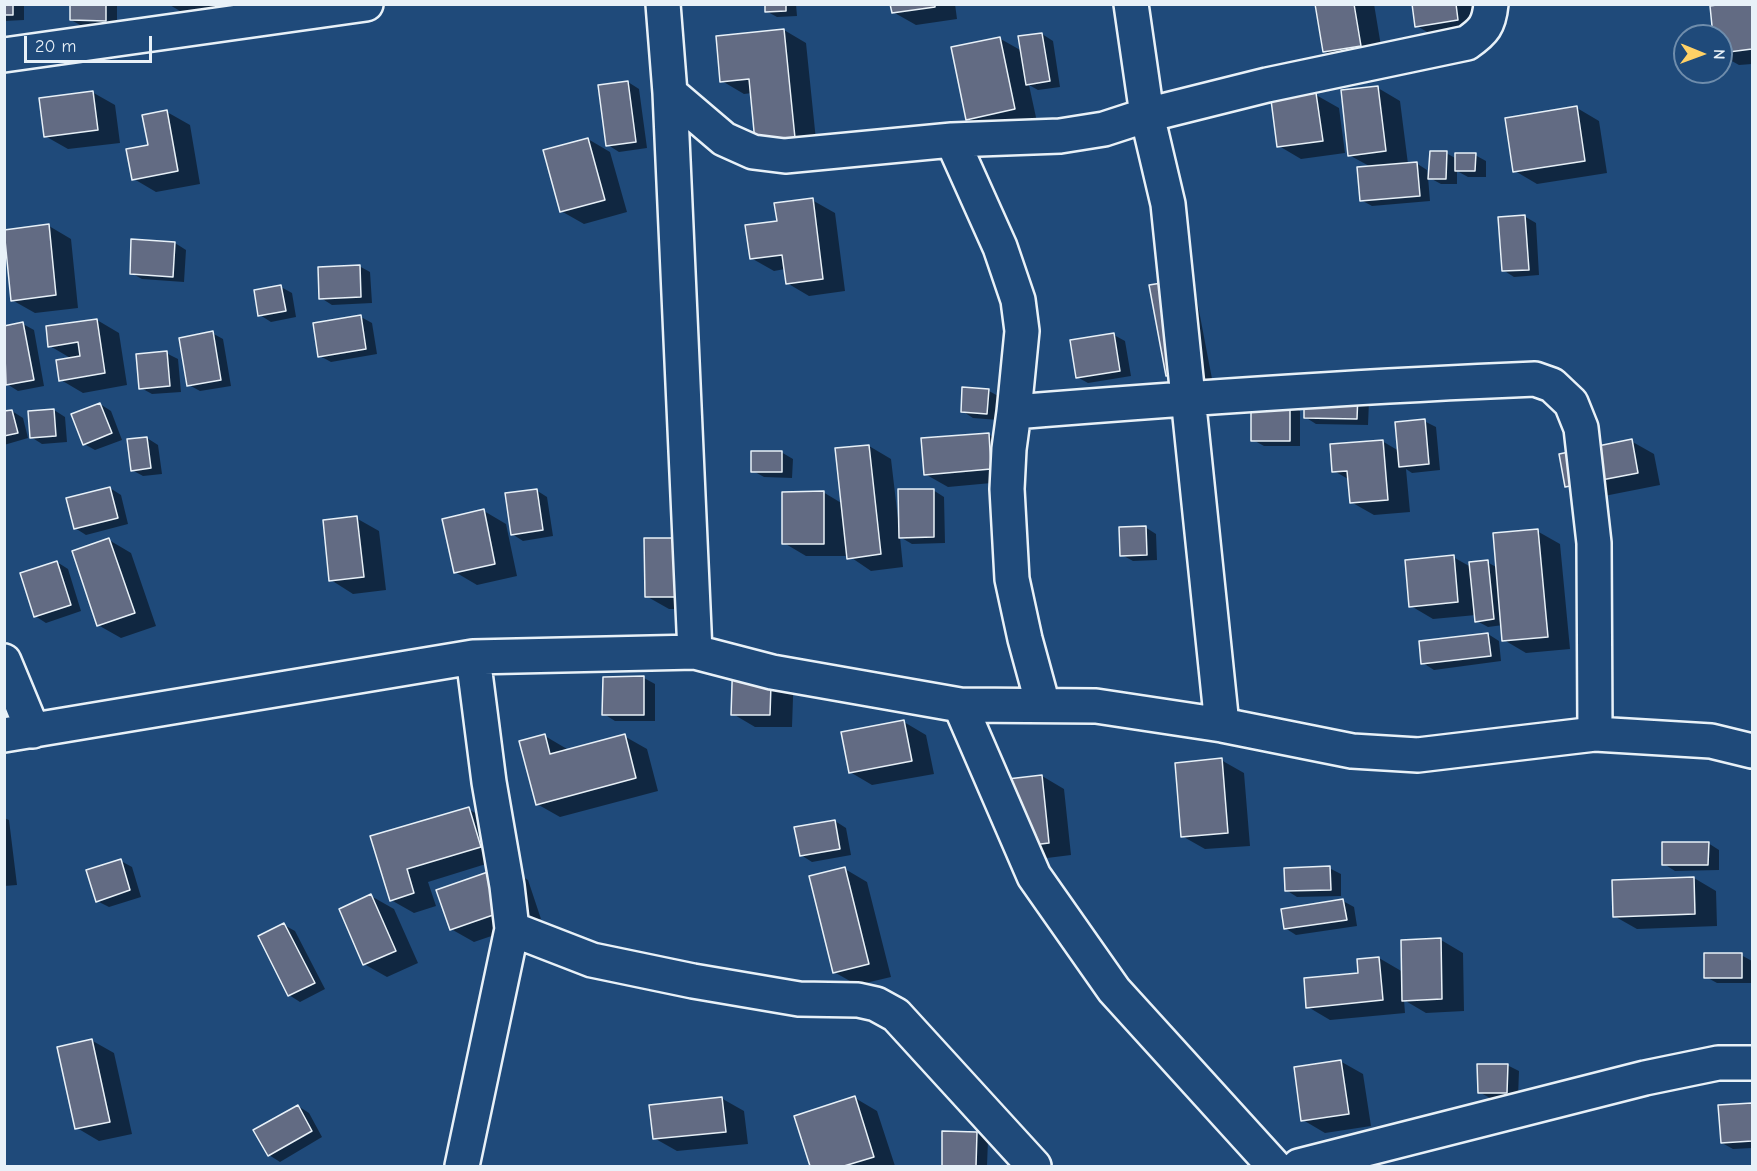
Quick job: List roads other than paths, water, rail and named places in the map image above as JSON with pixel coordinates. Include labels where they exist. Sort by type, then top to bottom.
[{"type":"street","points":[[4,55],[366,4]]},
{"type":"street","points":[[663,4],[670,93],[695,652]]},
{"type":"street","points":[[1131,4],[1147,116],[1168,204],[1222,725]]},
{"type":"street","points":[[670,93],[723,139],[753,152],[785,156],[952,140],[1060,136],[1104,129],[1267,85],[1467,44],[1480,34],[1489,20],[1491,4]]},
{"type":"street","points":[[952,140],[1000,247],[1018,300],[1022,331],[1007,489],[1012,579],[1043,705]]},
{"type":"street","points":[[1014,412],[1385,385],[1535,379],[1552,385],[1571,403],[1581,428],[1594,543],[1595,735]]},
{"type":"street","points":[[4,661],[19,733],[473,657],[695,652],[772,672],[960,705],[1096,706],[1222,725],[1352,751],[1418,755],[1595,735],[1711,741],[1752,751]]},
{"type":"street","points":[[462,1167],[512,929],[489,782],[473,657]]},
{"type":"street","points":[[960,705],[1034,876],[1113,990],[1274,1167]]},
{"type":"street","points":[[512,929],[592,960],[693,981],[799,999],[858,999],[876,1004],[896,1016],[1034,1167]]},
{"type":"street","points":[[1299,1167],[1645,1078],[1718,1063],[1752,1063]]}]
